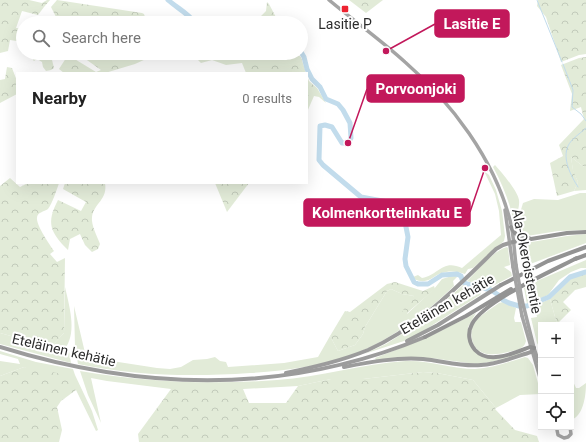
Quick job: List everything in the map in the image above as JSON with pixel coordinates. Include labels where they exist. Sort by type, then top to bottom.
[{"type":"highway","points":[[511,226],[518,237],[534,238]]},
{"type":"highway","points":[[286,374],[346,358],[380,344],[431,310],[496,249],[512,242],[567,233],[586,232]]},
{"type":"highway","name":"Eteläinen kehätie","points":[[286,374],[348,361],[396,346],[425,332],[501,285],[548,261],[586,246]]},
{"type":"highway","name":"Eteläinen kehätie","points":[[0,347],[59,363],[122,374],[157,378],[204,380],[255,379],[336,366],[365,359],[425,337],[493,302],[545,272],[586,255]]},
{"type":"highway","points":[[493,302],[472,324],[469,336],[472,347],[480,354],[491,357],[532,349]]},
{"type":"highway","points":[[286,374],[311,373],[400,359],[422,359],[466,365],[483,365],[532,349]]},
{"type":"main road","name":"Ala-Okeroistentie","points":[[329,0],[405,61],[438,94],[456,117],[481,154],[496,182],[511,226],[515,266],[524,316],[538,370]]},
{"type":"main road","name":"Ala-Okeroistentie","points":[[504,203],[512,242]]},
{"type":"main road","name":"Ala-Okeroistentie","points":[[532,349],[538,362]]},
{"type":"main road","points":[[558,430],[558,435],[566,442]]},
{"type":"main road","points":[[571,442],[570,436],[572,430]]},
{"type":"main road","points":[[562,438],[570,436]]},
{"type":"green space","points":[[0,0],[29,0],[42,3],[50,0],[38,15],[22,11],[20,16],[16,16],[16,41],[10,40],[8,51],[0,53]]},
{"type":"green space","points":[[57,0],[142,13],[145,16],[56,16],[51,7]]},
{"type":"green space","points":[[349,0],[383,0],[366,13]]},
{"type":"green space","points":[[538,0],[586,0],[586,54],[561,62],[546,17],[537,6]]},
{"type":"green space","points":[[267,2],[275,16],[261,16],[266,11]]},
{"type":"green space","points":[[586,57],[586,167],[571,157],[573,170],[578,182],[574,191],[557,196],[550,163],[563,156],[559,145],[584,119],[581,107],[570,111],[572,94],[561,65]]},
{"type":"green space","points":[[39,60],[52,60],[54,68],[46,71],[42,62]]},
{"type":"green space","points":[[65,60],[76,60],[96,72],[63,72],[59,69]]},
{"type":"green space","points":[[87,60],[144,60],[108,72],[96,72],[101,70]]},
{"type":"green space","points":[[198,60],[212,60],[201,63]]},
{"type":"green space","points":[[212,60],[302,60],[306,72],[246,72],[242,63],[226,65]]},
{"type":"green space","points":[[7,67],[12,68],[16,78],[16,95],[0,103],[0,80],[5,79]]},
{"type":"green space","points":[[308,78],[317,88],[326,103],[319,97],[314,96],[308,110]]},
{"type":"green space","points":[[571,157],[586,167],[586,190],[574,191],[578,182],[573,171]]},
{"type":"green space","points":[[495,165],[518,196],[519,206],[514,223],[506,194],[493,167]]},
{"type":"green space","points":[[484,171],[489,175],[496,190],[502,211],[505,236],[504,241],[473,268],[468,269],[465,274],[449,272],[441,273],[424,281],[414,279],[413,277],[418,275],[422,278],[433,274],[445,266],[450,265],[462,268],[501,235],[499,211],[495,194]]},
{"type":"green space","points":[[10,178],[20,187],[26,184],[59,184],[50,207],[39,213],[37,216],[37,221],[41,230],[54,251],[50,254],[57,262],[65,258],[64,333],[51,347],[0,333],[0,186]]},
{"type":"green space","points":[[65,184],[105,184],[105,194],[95,208],[92,217],[93,227],[100,244],[98,249],[92,252],[85,245],[80,234],[70,239],[68,250],[57,238],[51,221],[54,208],[58,200],[81,211],[86,202],[63,189]]},
{"type":"green space","points":[[215,184],[248,184],[227,212]]},
{"type":"green space","points":[[580,193],[586,193],[586,230],[558,231],[520,236],[521,233],[517,223],[523,203],[534,199],[558,200]]},
{"type":"green space","points":[[586,234],[586,243],[525,266],[520,256],[520,244]]},
{"type":"green space","points":[[507,247],[510,265],[504,267],[511,272],[512,276],[489,288],[467,281],[491,256]]},
{"type":"green space","points":[[586,260],[586,268],[581,268],[571,272],[559,280],[548,295],[527,304],[524,288]]},
{"type":"green space","points":[[586,274],[586,287],[575,290],[563,302],[571,310],[559,322],[556,322],[550,299],[573,277]]},
{"type":"green space","points":[[455,275],[458,276],[453,281],[454,286],[420,316],[396,333],[357,353],[318,365],[264,372],[185,375],[121,371],[78,364],[75,347],[74,306],[86,357],[170,369],[181,367],[193,360],[215,357],[220,361],[226,362],[228,367],[284,363],[318,357],[330,336],[338,351],[355,345],[363,334],[365,327],[387,291],[391,289],[402,294],[414,296],[407,314],[434,289],[442,279]]},
{"type":"green space","points":[[395,282],[423,291],[434,286],[435,289],[407,313],[404,323],[400,316],[414,296],[402,294],[391,289],[387,291],[365,327],[363,334],[355,345],[338,351],[330,336],[345,311],[350,312],[387,284]]},
{"type":"green space","points":[[463,285],[482,290],[480,295],[420,333],[404,341],[364,354],[386,344],[408,330],[434,311]]},
{"type":"green space","points":[[65,287],[72,326],[69,341],[66,347],[69,351],[71,363],[0,344],[0,333],[51,347],[64,333]]},
{"type":"green space","points":[[550,299],[556,322],[538,322],[538,345],[531,318],[537,317],[536,312],[531,307]]},
{"type":"green space","points":[[503,302],[516,308],[514,318],[515,322],[521,322],[526,341],[525,344],[519,349],[506,352],[495,354],[483,353],[478,350],[472,340],[471,332],[473,325],[485,313],[499,303]]},
{"type":"green space","points":[[476,313],[468,327],[468,334],[476,353],[482,357],[497,359],[520,352],[521,354],[491,362],[476,364],[431,358],[376,360],[375,358],[429,337]]},
{"type":"green space","points":[[0,351],[36,362],[73,369],[92,411],[98,430],[96,431],[76,390],[24,367],[0,376],[0,361],[20,364],[18,359],[0,354]]},
{"type":"green space","points":[[525,357],[528,358],[533,365],[538,383],[538,394],[520,395],[496,408],[473,380],[437,373],[423,372],[363,379],[331,379],[298,386],[243,389],[171,389],[91,378],[101,423],[88,395],[80,371],[129,378],[178,382],[252,382],[309,376],[406,361],[423,362],[466,369],[475,369],[507,363]]},
{"type":"green space","points":[[24,367],[68,375],[76,390],[61,401],[57,407],[62,430],[59,442],[0,442],[0,376]]},
{"type":"green space","points":[[423,372],[437,373],[473,380],[496,408],[495,409],[515,430],[537,436],[539,442],[139,442],[138,434],[171,389],[243,389],[249,403],[286,403],[298,386],[331,379],[363,379]]},
{"type":"green space","points":[[586,383],[585,398],[580,413],[574,418],[574,384],[576,388],[579,388]]},
{"type":"waterway","points":[[168,0],[189,16]]},
{"type":"waterway","points":[[537,0],[562,62]]},
{"type":"waterway","points":[[305,60],[312,79],[320,87],[326,99],[338,104],[350,123],[351,138],[348,143],[342,143],[332,127],[325,125],[320,126],[319,160],[361,197],[388,202],[393,205],[405,222],[408,237],[405,259],[406,266],[414,282],[418,284],[428,284],[442,275],[457,274],[461,276],[463,282],[467,284],[491,290],[509,303],[519,306],[527,306],[549,297],[570,277],[586,272]]},
{"type":"waterway","points":[[563,64],[573,90],[572,107],[581,114],[586,121]]},
{"type":"waterway","points":[[578,187],[568,167],[566,151],[571,141],[586,128]]},
{"type":"place","name":"Lasitie P","points":[[345,9]]},
{"type":"place","name":"Lasitie E","points":[[386,51]]},
{"type":"place","name":"Porvoonjoki","points":[[348,143]]},
{"type":"place","name":"Kolmenkorttelinkatu E","points":[[485,168]]}]
